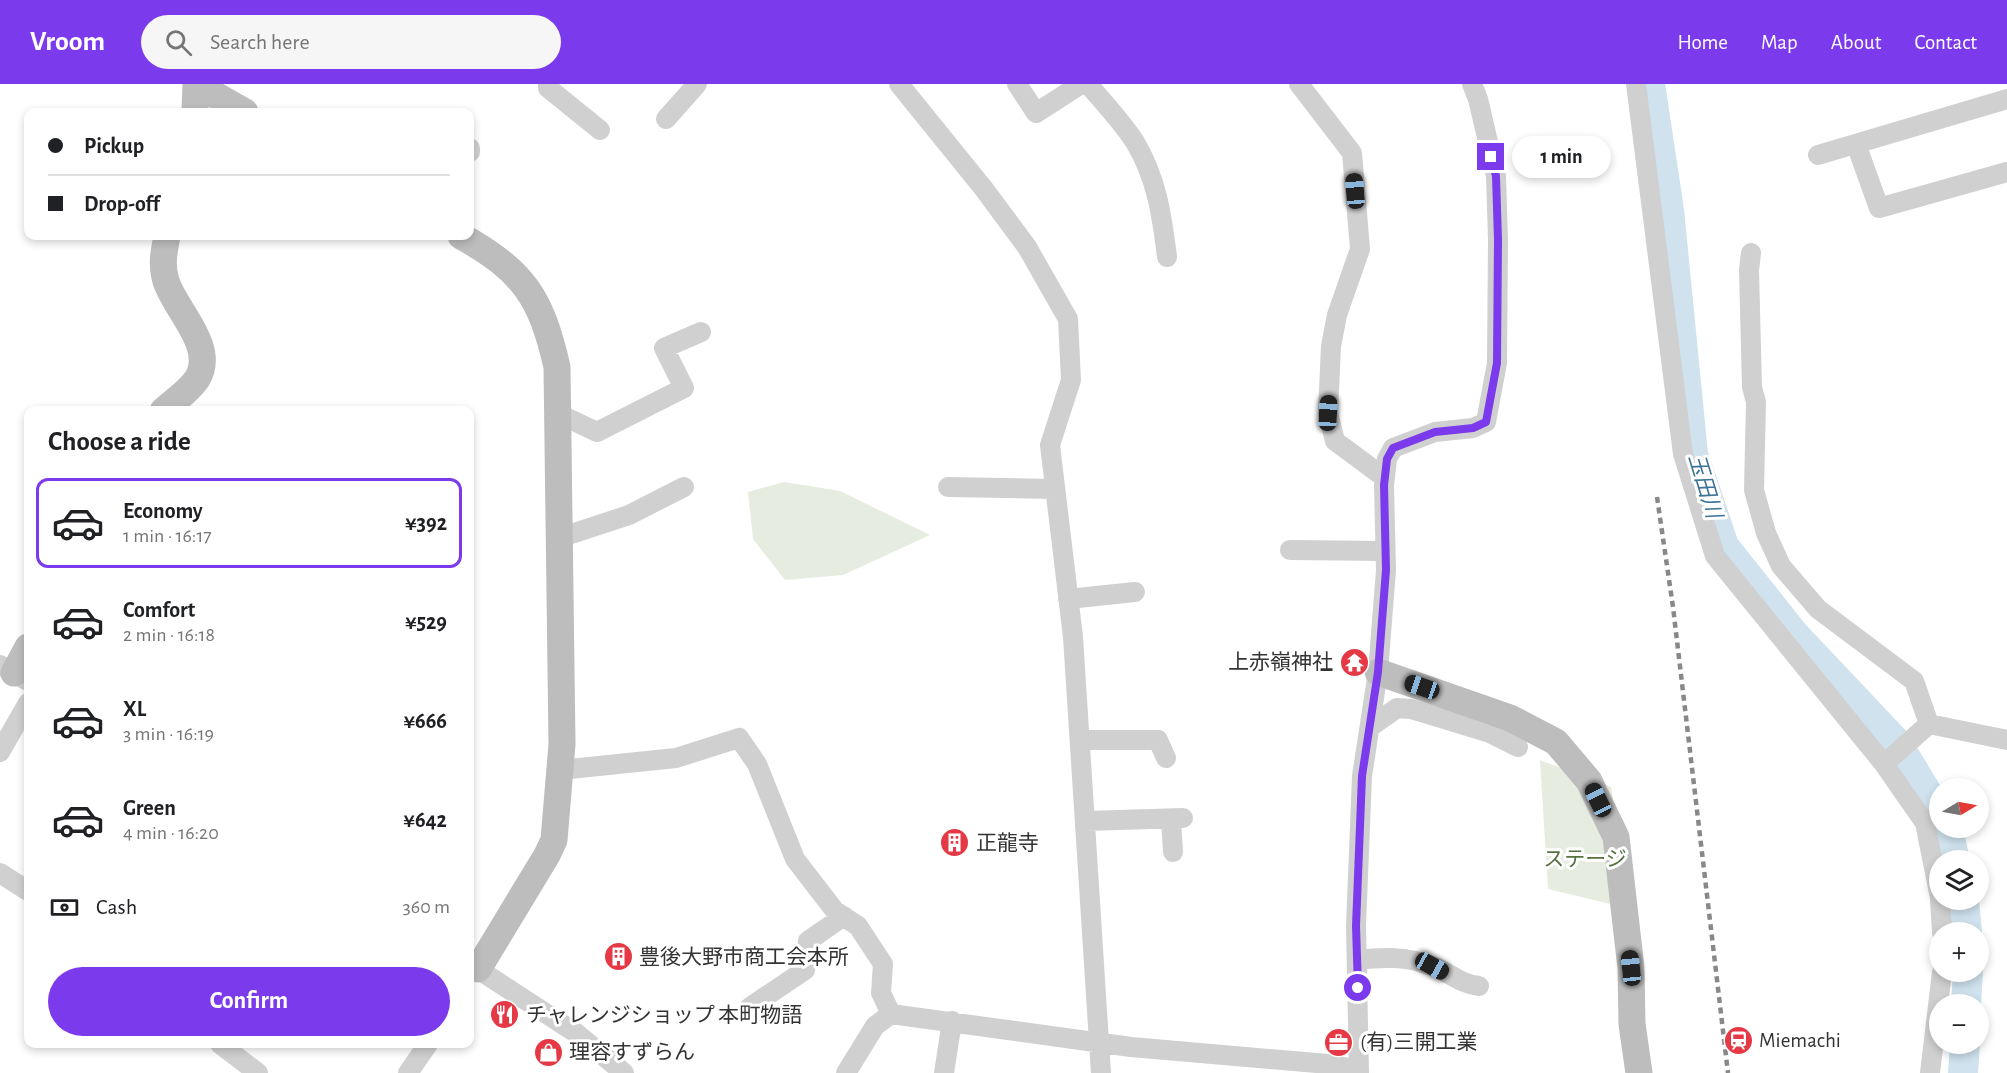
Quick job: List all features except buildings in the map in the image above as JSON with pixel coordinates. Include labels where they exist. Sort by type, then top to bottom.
[{"type":"street","points":[[195,108],[195,84],[238,108]]},
{"type":"street","points":[[548,84],[548,88],[600,130]]},
{"type":"street","points":[[666,119],[697,84]]},
{"type":"street","points":[[899,84],[984,189],[1027,247],[1068,319],[1071,380],[1050,446],[1073,637],[1101,1073]]},
{"type":"street","points":[[1017,84],[1036,113],[1082,84]]},
{"type":"street","points":[[1088,84],[1134,142],[1156,187],[1162,210],[1167,258]]},
{"type":"street","points":[[1299,84],[1352,153],[1360,249],[1337,315],[1331,346],[1328,413],[1335,441],[1385,478]]},
{"type":"street","points":[[846,1073],[875,1026],[891,1014],[1131,1047],[1328,1064],[1359,1072],[1357,915],[1362,776],[1378,672],[1385,551],[1387,459],[1393,448],[1435,432],[1473,428],[1486,422],[1497,363],[1496,176],[1478,99],[1472,84]]},
{"type":"street","points":[[1636,84],[1683,454],[1715,556],[1887,762],[1925,823],[1930,850]]},
{"type":"street","points":[[1818,155],[2007,99]]},
{"type":"street","points":[[1856,144],[1879,208],[2007,172]]},
{"type":"street","points":[[166,240],[162,258],[165,280],[200,346],[202,363],[197,378],[168,406]]},
{"type":"street","points":[[466,240],[502,262],[526,285],[541,313],[550,337],[556,367],[562,744],[554,840],[547,855],[474,969]]},
{"type":"street","points":[[1751,253],[1749,270],[1752,387],[1756,402],[1754,490],[1766,533],[1781,566],[1818,609],[1914,681],[1927,725]]},
{"type":"street","points":[[557,413],[597,432],[684,388],[664,348],[701,332]]},
{"type":"street","points":[[559,538],[629,515],[684,487]]},
{"type":"street","points":[[948,487],[1055,489]]},
{"type":"street","points":[[1290,550],[1385,551]]},
{"type":"street","points":[[1068,599],[1135,592]]},
{"type":"street","points":[[14,673],[24,654]]},
{"type":"street","points":[[1378,672],[1510,718],[1556,742],[1589,781],[1616,837],[1631,968],[1632,1023],[1639,1073]]},
{"type":"street","points":[[1370,727],[1397,708],[1412,709],[1490,733],[1518,747]]},
{"type":"street","points":[[0,752],[24,710]]},
{"type":"street","points":[[1887,762],[1927,725]]},
{"type":"street","points":[[1927,725],[2007,740]]},
{"type":"street","points":[[560,770],[676,758],[739,738],[757,764],[795,859],[835,911],[858,926],[883,964],[881,993],[891,1014]]},
{"type":"street","points":[[1080,740],[1158,740],[1166,758]]},
{"type":"street","points":[[1086,821],[1177,819],[1173,852]]},
{"type":"street","points":[[0,873],[24,888]]},
{"type":"street","points":[[750,1006],[805,970],[808,941],[844,916]]},
{"type":"street","points":[[1357,960],[1390,956],[1432,966],[1467,985],[1479,986]]},
{"type":"street","points":[[474,973],[576,1033],[624,1073]]},
{"type":"street","points":[[1930,1073],[1941,982]]},
{"type":"street","points":[[944,1073],[952,1021]]},
{"type":"street","points":[[225,1048],[258,1073]]},
{"type":"street","points":[[408,1073],[425,1048]]},
{"type":"green space","points":[[784,482],[840,491],[930,535],[843,575],[785,580],[753,539],[748,492]]},
{"type":"green space","name":"ステージ","points":[[1540,760],[1611,787],[1631,909],[1548,889]]},
{"type":"waterway","name":"玉田川","points":[[1650,84],[1669,210],[1693,454],[1724,546],[1794,634],[1897,743],[1929,796]]},
{"type":"waterway","name":"玉田川","points":[[1950,838],[1953,850]]},
{"type":"waterway","name":"玉田川","points":[[1965,910],[1966,922]]},
{"type":"waterway","name":"玉田川","points":[[1967,982],[1967,994]]},
{"type":"waterway","name":"玉田川","points":[[1963,1073],[1964,1054]]},
{"type":"railway","points":[[1657,497],[1673,607],[1728,1073]]},
{"type":"place","name":"上赤嶺神社","points":[[1354,662]]},
{"type":"place","name":"正龍寺","points":[[955,843]]},
{"type":"place","name":"豊後大野市商工会本所","points":[[618,957]]},
{"type":"place","name":"チャレンジショップ 本町物語","points":[[505,1015]]},
{"type":"place","name":"Miemachi","points":[[1738,1040]]},
{"type":"place","name":"(有)三開工業","points":[[1339,1042]]},
{"type":"place","name":"理容すずらん","points":[[548,1052]]},
{"type":"route","points":[[1358,988],[1356,926],[1362,776],[1378,672],[1383,621],[1386,570],[1384,485],[1387,459],[1393,448],[1435,432],[1473,428],[1486,422],[1497,363],[1498,240],[1496,176],[1491,157]]}]
